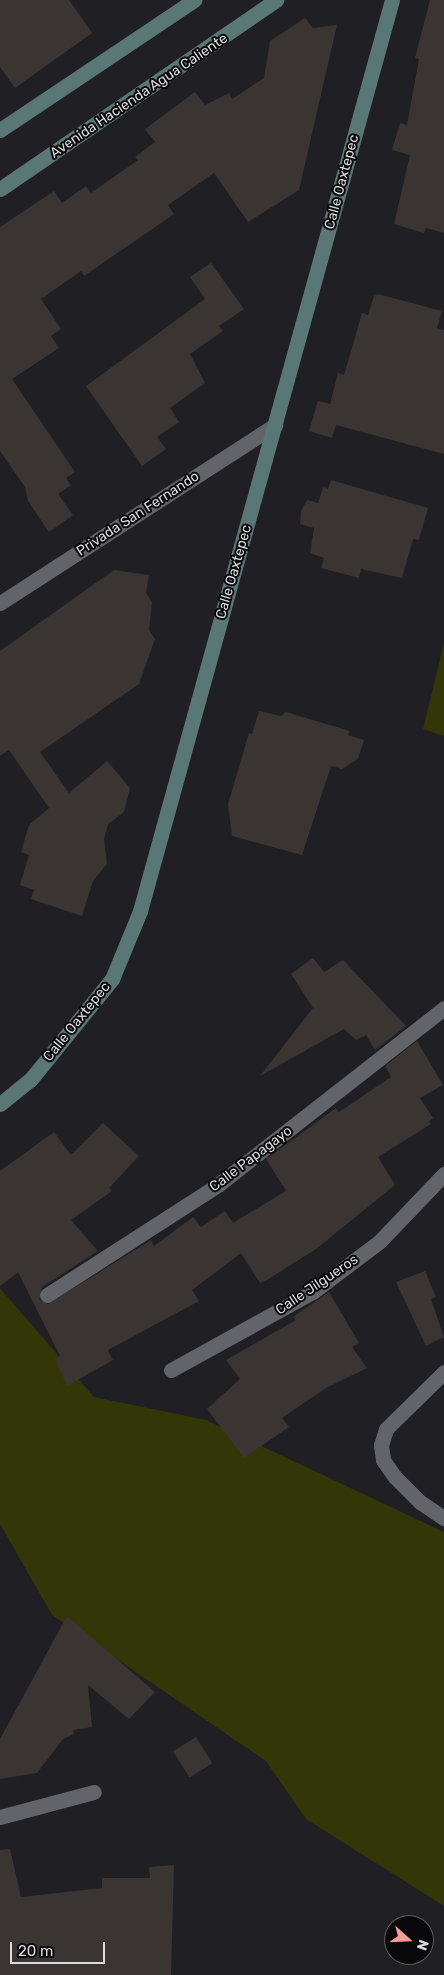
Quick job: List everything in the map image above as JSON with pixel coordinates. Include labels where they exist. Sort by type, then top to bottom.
[{"type":"main road","points":[[0,130],[194,0]]},
{"type":"main road","name":"Avenida Hacienda Agua Caliente","points":[[0,189],[276,0]]},
{"type":"main road","name":"Calle Oaxtepec","points":[[0,1104],[31,1079],[112,979],[140,911],[392,0]]},
{"type":"street","name":"Privada San Fernando","points":[[0,603],[275,425]]},
{"type":"street","name":"Calle Papagayo","points":[[47,1295],[219,1184],[444,1008]]},
{"type":"street","name":"Calle Jilgueros","points":[[171,1370],[314,1291],[380,1241],[444,1174]]},
{"type":"street","points":[[444,1372],[386,1428],[382,1445],[383,1460],[396,1477],[420,1502],[444,1518]]},
{"type":"street","points":[[0,1817],[94,1792]]},
{"type":"green space","points":[[444,643],[444,736],[423,729]]},
{"type":"green space","points":[[0,1288],[94,1397],[206,1420],[444,1532],[444,1906],[306,1819],[266,1761],[52,1615],[0,1524]]},
{"type":"building","points":[[0,0],[69,0],[92,33],[15,88],[0,67]]},
{"type":"building","points":[[430,0],[444,0],[444,233],[426,228],[424,233],[394,224],[410,155],[392,150],[400,123],[407,125],[419,59],[415,58]]},
{"type":"building","points":[[305,18],[313,28],[337,25],[299,190],[248,222],[214,173],[168,205],[174,214],[84,276],[81,271],[41,299],[61,329],[51,336],[59,348],[12,379],[75,472],[66,478],[71,485],[58,494],[73,515],[49,532],[28,501],[25,487],[0,451],[0,227],[54,191],[62,203],[86,186],[91,193],[138,160],[135,157],[155,142],[145,129],[195,92],[205,105],[229,93],[232,99],[264,78],[270,41]]},
{"type":"building","points":[[211,263],[244,309],[219,326],[223,331],[190,354],[205,383],[170,408],[179,422],[157,437],[166,449],[142,466],[86,386],[205,299],[190,277]]},
{"type":"building","points":[[378,294],[442,311],[437,328],[444,330],[444,454],[336,425],[332,438],[309,431],[318,401],[330,404],[338,373],[344,375],[362,313],[368,315],[374,296]]},
{"type":"building","points":[[331,480],[428,508],[419,540],[413,539],[402,578],[361,569],[359,578],[321,568],[324,558],[310,553],[314,528],[300,524],[301,511],[307,500],[318,503],[323,487],[328,489]]},
{"type":"building","points":[[114,570],[149,575],[146,593],[152,602],[149,630],[155,639],[139,684],[40,752],[69,793],[107,761],[130,788],[124,812],[108,824],[104,839],[107,864],[93,881],[82,916],[31,899],[34,890],[20,885],[29,855],[21,852],[29,825],[49,808],[9,750],[0,756],[0,651]]},
{"type":"building","points":[[259,711],[281,716],[286,712],[350,731],[348,735],[364,740],[358,759],[342,769],[331,766],[302,855],[232,836],[228,804],[249,733],[252,734]]},
{"type":"building","points":[[313,958],[324,972],[343,960],[406,1026],[375,1050],[366,1035],[356,1040],[344,1029],[260,1076],[313,1008],[291,974]]},
{"type":"building","points":[[417,1041],[443,1085],[420,1098],[433,1118],[429,1121],[431,1124],[378,1157],[395,1185],[316,1249],[267,1280],[260,1283],[241,1253],[192,1290],[199,1301],[108,1350],[113,1360],[67,1386],[55,1358],[60,1356],[18,1272],[0,1286],[0,1171],[54,1132],[71,1155],[103,1123],[139,1156],[109,1188],[112,1191],[71,1220],[98,1251],[42,1287],[39,1300],[48,1304],[151,1240],[154,1246],[193,1217],[201,1227],[225,1211],[233,1223],[286,1191],[266,1159],[336,1108],[339,1112],[391,1077],[385,1066]]},
{"type":"building","points":[[425,1271],[436,1297],[431,1299],[444,1337],[426,1346],[396,1282]]},
{"type":"building","points":[[329,1292],[359,1343],[352,1347],[367,1368],[326,1388],[282,1418],[289,1427],[244,1458],[207,1409],[240,1379],[226,1360],[296,1320],[293,1317]]},
{"type":"building","points":[[67,1616],[155,1692],[129,1719],[88,1685],[92,1727],[73,1730],[74,1734],[63,1739],[37,1773],[0,1779],[0,1739]]},
{"type":"building","points":[[196,1737],[212,1763],[190,1778],[173,1751]]},
{"type":"building","points":[[10,1849],[21,1897],[102,1888],[102,1878],[150,1878],[149,1867],[174,1865],[171,1975],[0,1975],[0,1850]]}]
